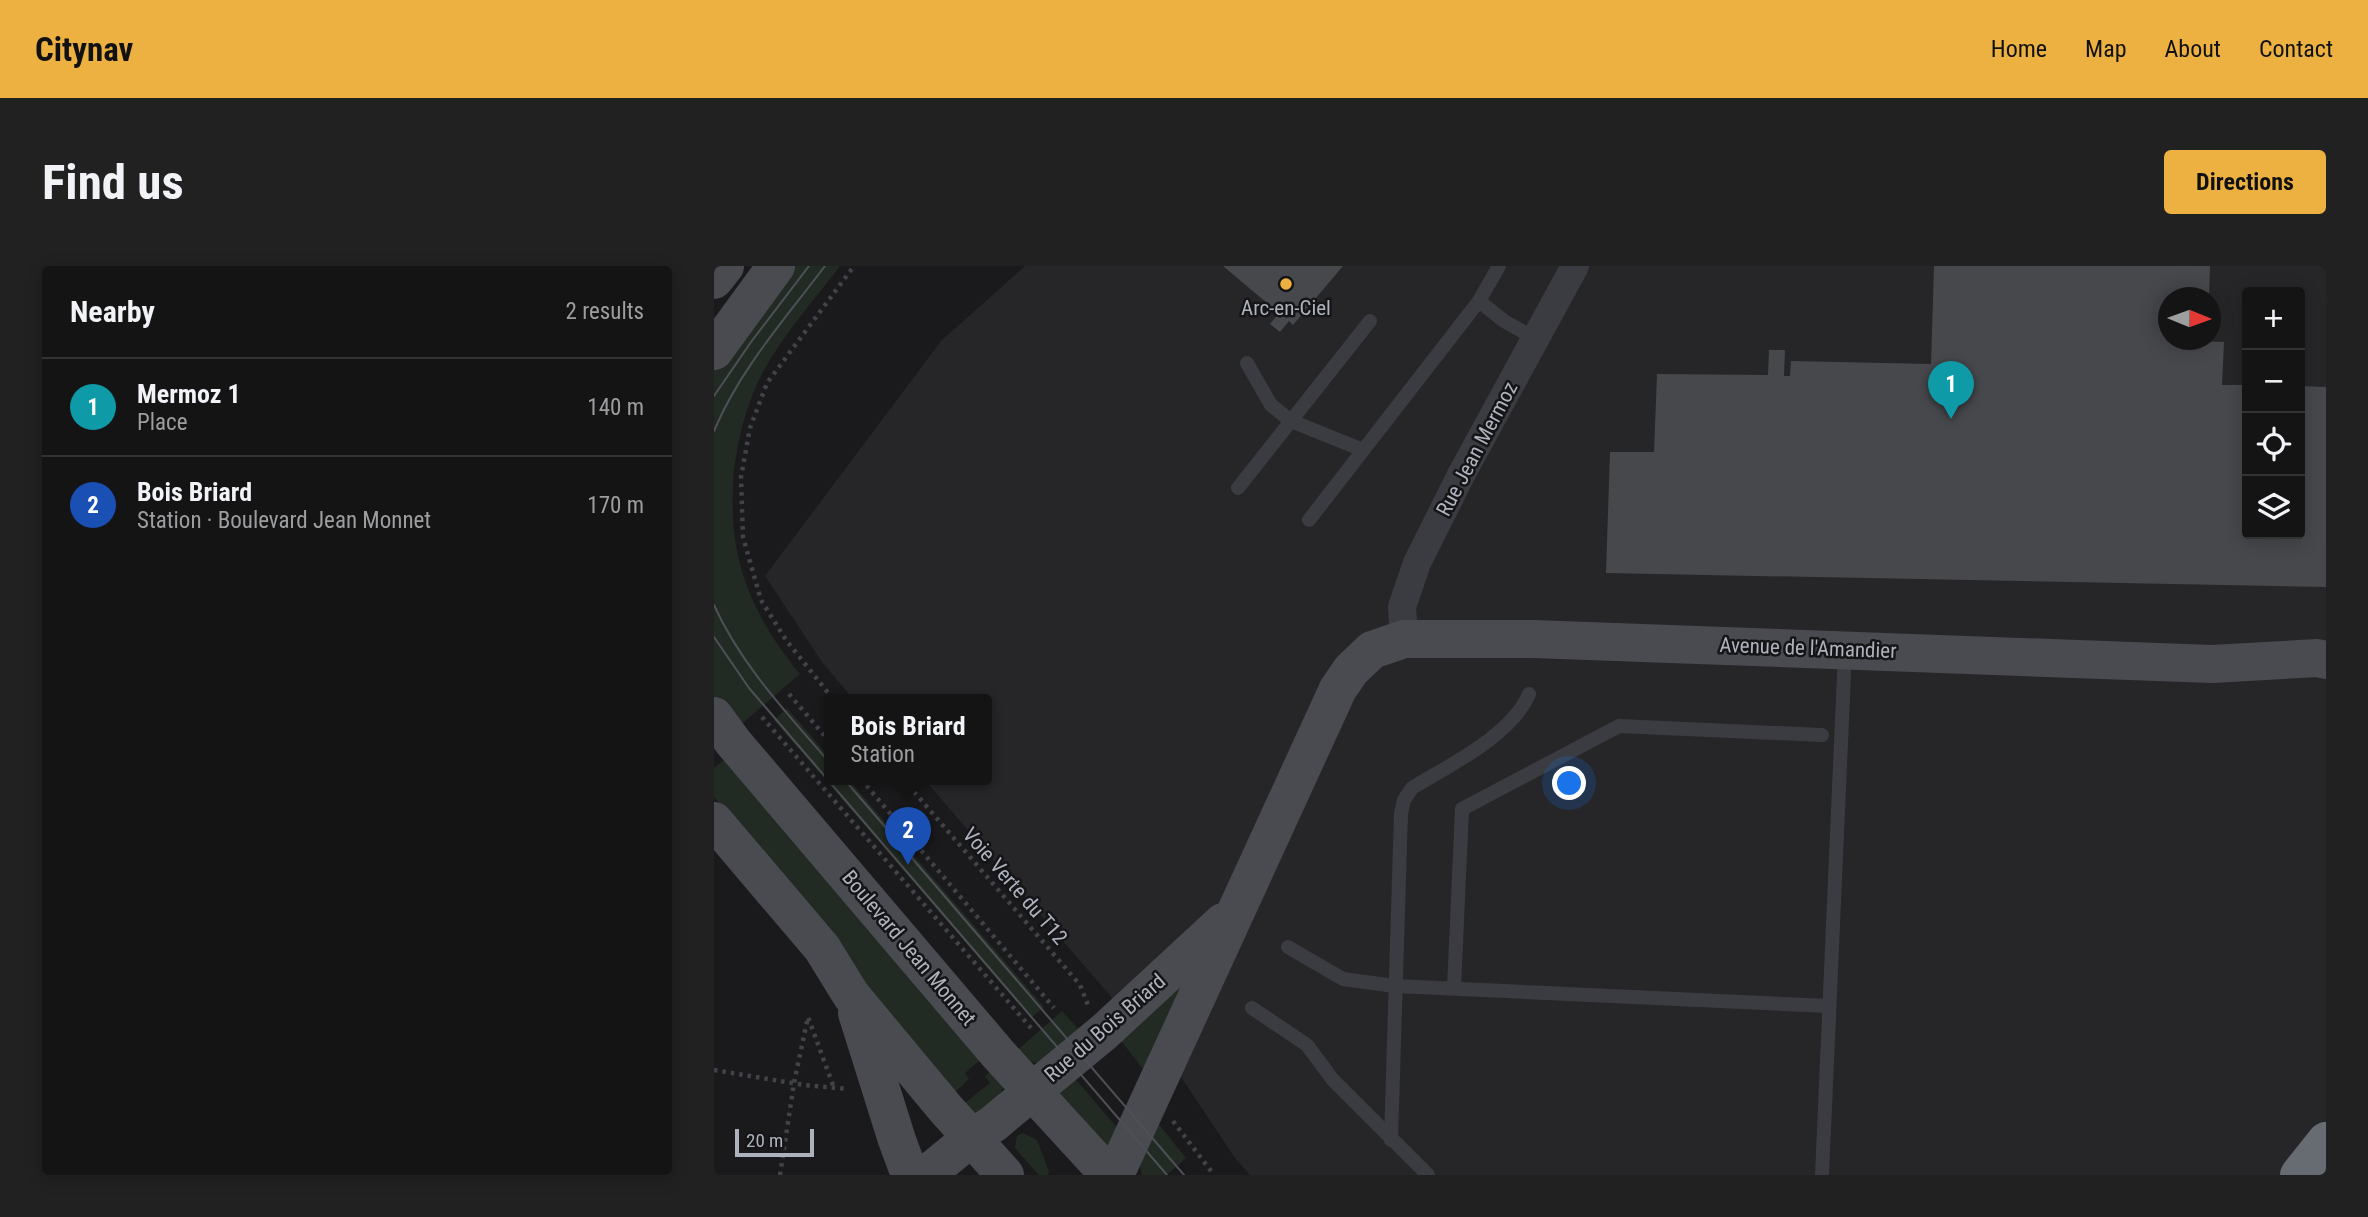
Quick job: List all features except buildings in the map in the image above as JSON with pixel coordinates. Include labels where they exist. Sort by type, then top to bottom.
[{"type":"highway","points":[[2299,1175],[2326,1141]]},
{"type":"main road","points":[[714,281],[725,266]]},
{"type":"main road","points":[[714,351],[776,266]]},
{"type":"main road","name":"Avenue de l'Amandier","points":[[1404,639],[1532,639],[2212,664],[2317,658],[2326,660]]},
{"type":"main road","name":"Rue du Bois Briard","points":[[1115,1175],[1338,689],[1351,670],[1372,650],[1404,639]]},
{"type":"main road","name":"Avenue de l'Amandier","points":[[2212,664],[2326,686]]},
{"type":"main road","name":"Boulevard Jean Monnet","points":[[714,716],[1032,1092],[1110,1175]]},
{"type":"main road","points":[[714,821],[822,948],[851,995],[1005,1175]]},
{"type":"main road","name":"Rue du Bois Briard","points":[[926,1175],[971,1138],[993,1124],[1104,1032],[1235,911]]},
{"type":"main road","points":[[851,995],[910,1175]]},
{"type":"street","name":"Rue Jean Mermoz","points":[[1404,639],[1402,607],[1418,563],[1461,475],[1576,266]]},
{"type":"lane","points":[[1309,520],[1479,301],[1499,266]]},
{"type":"lane","points":[[1479,301],[1504,321],[1536,339]]},
{"type":"lane","points":[[1238,488],[1370,321]]},
{"type":"lane","points":[[1247,363],[1271,405],[1291,421],[1363,450]]},
{"type":"lane","points":[[1822,1175],[1845,649]]},
{"type":"lane","points":[[1391,1140],[1401,813],[1404,800],[1412,788],[1496,735],[1517,716],[1529,694]]},
{"type":"lane","points":[[1454,988],[1462,809],[1619,726],[1822,735]]},
{"type":"lane","points":[[1288,947],[1343,979],[1395,986],[1829,1006]]},
{"type":"lane","points":[[1252,1008],[1307,1045],[1333,1080],[1428,1175]]},
{"type":"path","points":[[829,694],[786,640],[761,600],[743,537],[740,477],[750,428],[767,383],[854,266]]},
{"type":"path","points":[[789,694],[824,735]]},
{"type":"path","points":[[762,717],[1031,1028]]},
{"type":"path","points":[[866,785],[1054,1008]]},
{"type":"path","name":"Voie Verte du T12","points":[[908,785],[1080,985],[1090,1011]]},
{"type":"path","points":[[780,1175],[794,1083],[808,1017],[834,1088]]},
{"type":"path","points":[[714,1070],[848,1089]]},
{"type":"path","points":[[1168,1114],[1214,1175]]},
{"type":"shaded area","points":[[789,266],[840,266],[785,338],[757,384],[739,438],[733,525],[745,581],[756,607],[800,674],[738,727],[714,696],[714,369]]},
{"type":"shaded area","points":[[1025,266],[2326,266],[2326,1161],[2313,1175],[1250,1175],[1235,1158],[1185,1083],[929,785],[992,785],[992,694],[849,694],[822,662],[765,576],[941,341]]},
{"type":"shaded area","points":[[787,708],[824,751],[824,778],[774,720]]},
{"type":"shaded area","points":[[729,756],[984,1057],[965,1073],[969,1079],[952,1095],[898,1030],[822,924],[714,797],[714,768]]},
{"type":"shaded area","points":[[830,785],[853,785],[1044,1007],[1031,1018]]},
{"type":"shaded area","points":[[1183,983],[1146,1073],[1119,1038]]},
{"type":"shaded area","points":[[1062,1011],[1083,1034],[1042,1064],[1027,1061],[1015,1052]]},
{"type":"shaded area","points":[[994,1069],[1004,1086],[1002,1090],[986,1107],[971,1114],[961,1106],[990,1083],[985,1076]]},
{"type":"shaded area","points":[[1072,1075],[1120,1131],[1110,1147],[1101,1148],[1059,1102],[1060,1085]]},
{"type":"shaded area","points":[[1156,1121],[1186,1158],[1167,1175],[1142,1175],[1140,1166]]},
{"type":"shaded area","points":[[1023,1133],[1037,1140],[1049,1171],[1048,1175],[1039,1175],[1015,1148],[1017,1136]]},
{"type":"tram line","points":[[714,396],[809,266]]},
{"type":"tram line","points":[[714,431],[750,366],[825,266]]},
{"type":"tram line","points":[[714,605],[751,668],[824,756]]},
{"type":"tram line","points":[[714,637],[749,688],[824,775]]},
{"type":"tram line","points":[[832,785],[1167,1175]]},
{"type":"tram line","points":[[849,785],[1184,1175]]},
{"type":"place","name":"Arc-en-Ciel","points":[[1286,284]]},
{"type":"place","name":"Mermoz 1","points":[[1951,419]]},
{"type":"place","name":"Bois Briard","points":[[908,865]]}]
